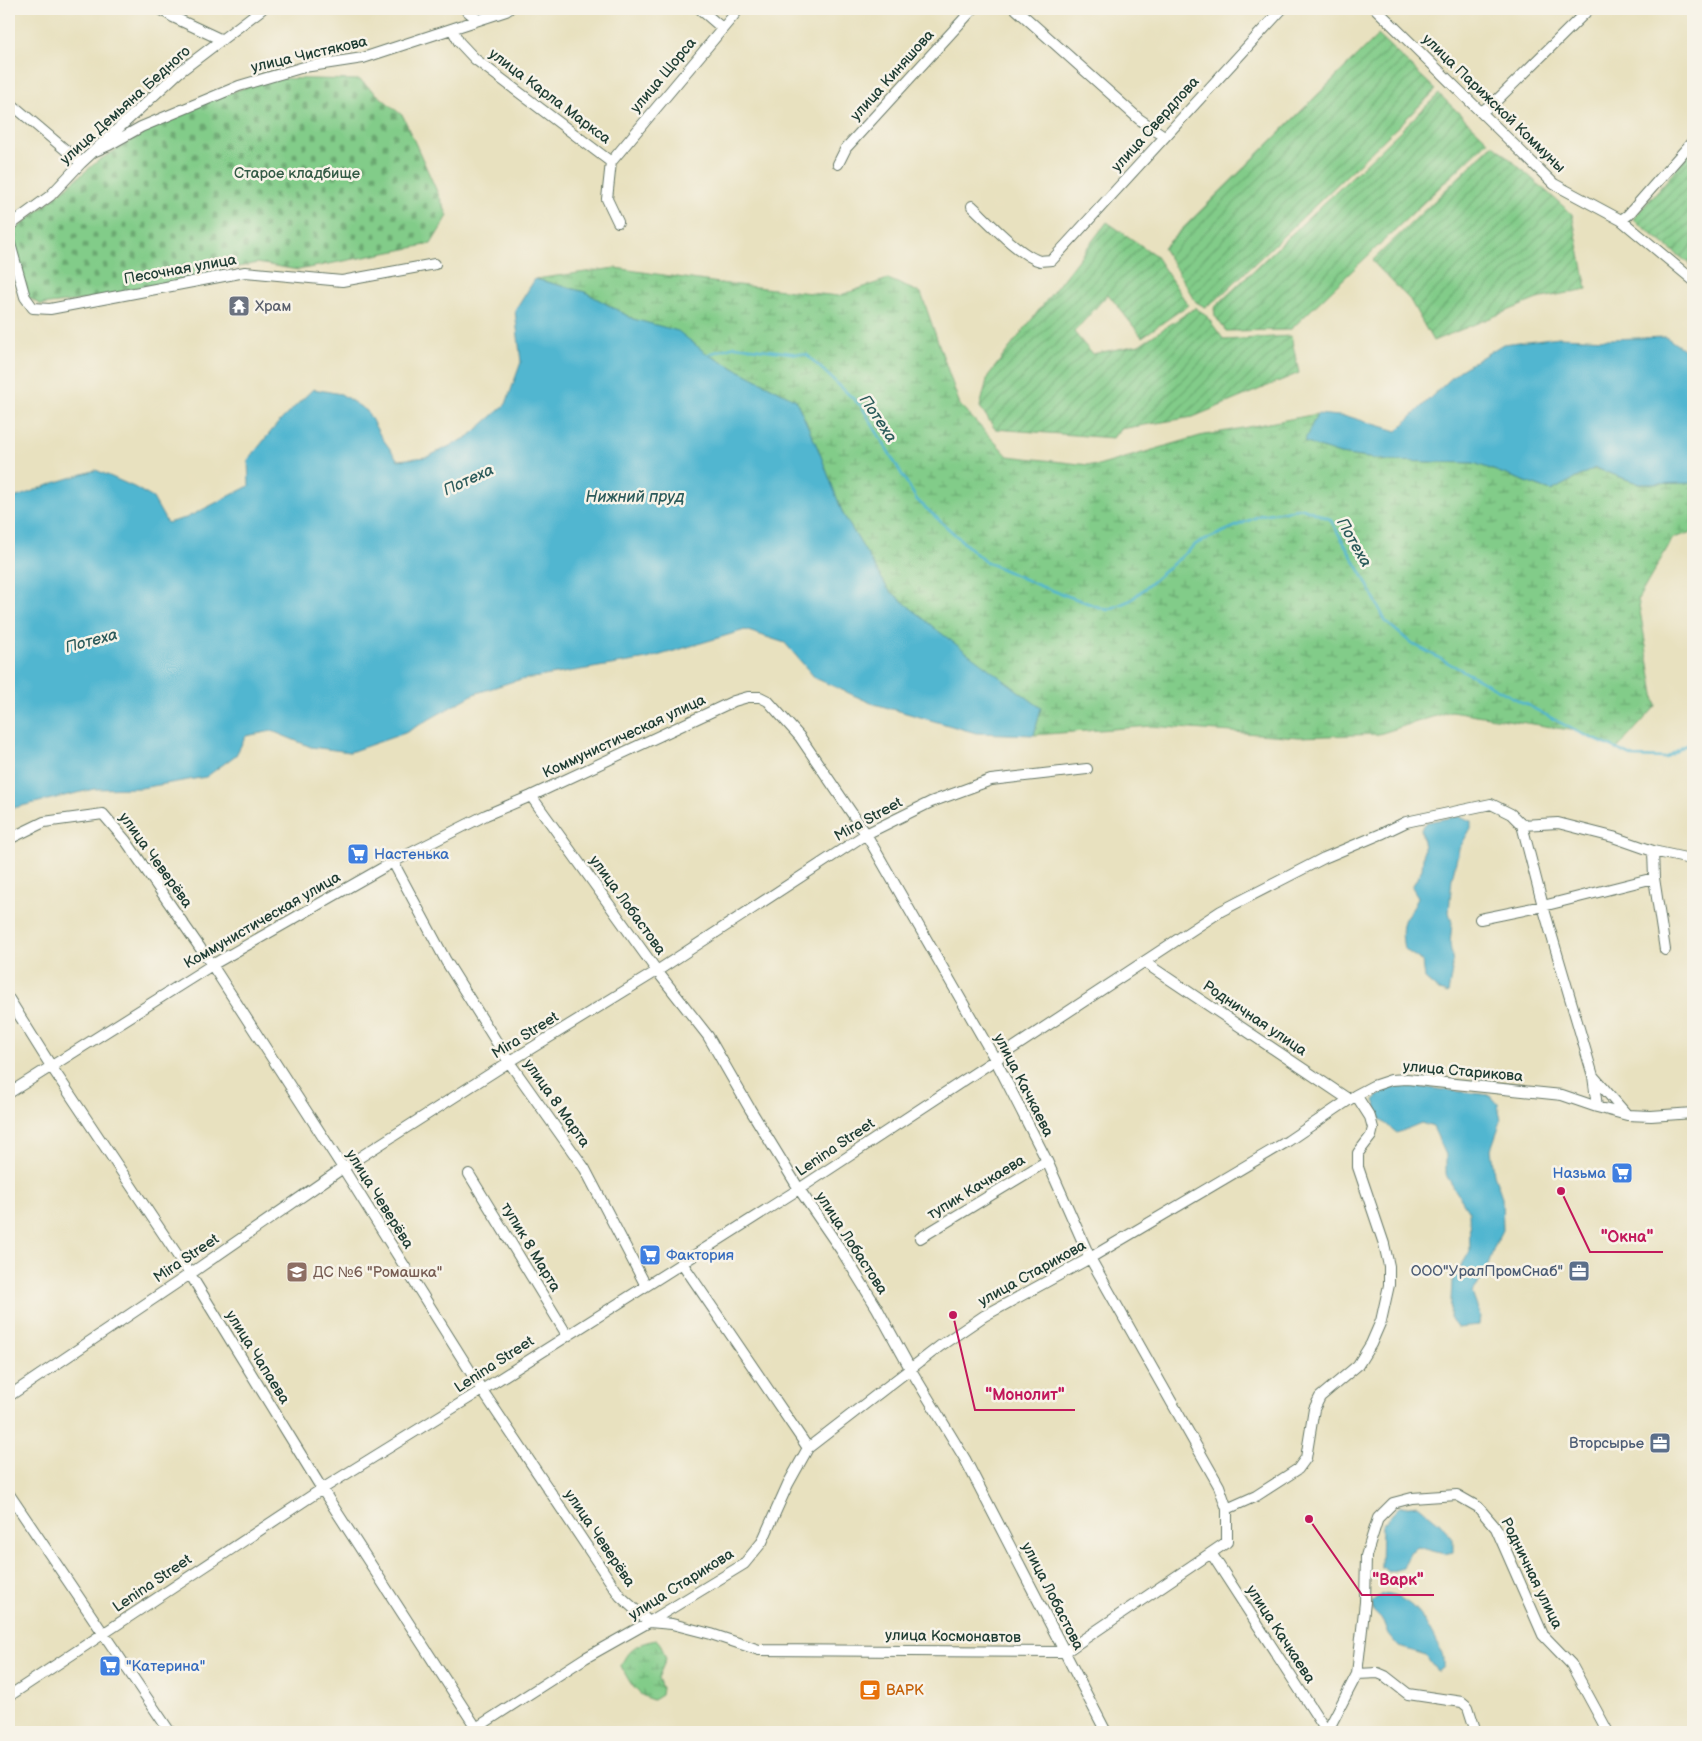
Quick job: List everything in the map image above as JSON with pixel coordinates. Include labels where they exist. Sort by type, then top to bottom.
[{"type":"street","points":[[160,9],[222,40]]},
{"type":"street","name":"улица Демьяна Бедного","points":[[9,226],[50,196],[81,163],[178,73],[262,9]]},
{"type":"street","points":[[464,9],[478,20]]},
{"type":"street","name":"улица Чистякова","points":[[93,152],[141,127],[239,86],[304,67],[363,58],[509,9]]},
{"type":"street","points":[[700,9],[722,28]]},
{"type":"street","name":"улица Щорса","points":[[611,162],[739,9]]},
{"type":"street","name":"улица Киняшова","points":[[838,164],[846,148],[973,9]]},
{"type":"street","points":[[1016,9],[1139,119],[1164,136]]},
{"type":"street","name":"улица Свердлова","points":[[972,206],[1006,238],[1030,256],[1040,260],[1052,260],[1282,9]]},
{"type":"street","name":"улица Парижской Коммуны","points":[[1376,9],[1554,184],[1621,220],[1693,280]]},
{"type":"street","points":[[1480,112],[1496,101],[1589,9]]},
{"type":"street","name":"улица Карла Маркса","points":[[452,29],[459,42],[475,59],[611,162],[607,199],[618,222]]},
{"type":"street","points":[[9,102],[81,163]]},
{"type":"street","points":[[1621,220],[1628,215],[1693,142]]},
{"type":"street","name":"Песочная улица","points":[[9,240],[25,298],[33,308],[50,308],[245,272],[342,281],[435,264]]},
{"type":"street","name":"Коммунистическая улица","points":[[9,1093],[212,965],[393,862],[486,814],[531,796],[734,702],[748,697],[760,697]]},
{"type":"street","name":"улица Качкаева","points":[[760,697],[768,702],[800,737],[866,834],[995,1059],[1047,1161],[1090,1258],[1219,1486],[1227,1509],[1227,1542],[1211,1552],[1327,1732]]},
{"type":"street","name":"Mira Street","points":[[9,1396],[343,1168],[657,970],[866,834],[931,802],[991,780],[1087,769]]},
{"type":"street","name":"улица Лобастова","points":[[531,796],[657,970],[708,1036],[799,1189],[877,1308],[911,1370],[965,1459],[1106,1732]]},
{"type":"street","name":"Lenina Street","points":[[9,1696],[322,1489],[799,1189],[1221,911],[1324,858],[1406,822],[1491,804],[1510,814],[1522,825]]},
{"type":"street","name":"улица Чеверёва","points":[[9,839],[44,822],[103,814],[126,841],[212,965],[343,1168],[482,1390],[620,1596],[649,1622]]},
{"type":"street","points":[[1597,1107],[1593,1076],[1543,906],[1522,825],[1558,823],[1693,861]]},
{"type":"street","points":[[1653,851],[1654,878],[1665,950]]},
{"type":"street","name":"улица 8 Марта","points":[[393,862],[446,961],[510,1062],[585,1170],[646,1286]]},
{"type":"street","points":[[1480,919],[1543,906],[1654,878]]},
{"type":"street","name":"Родничная улица","points":[[1144,962],[1352,1097]]},
{"type":"street","name":"улица Чапаева","points":[[9,999],[51,1066],[190,1274],[322,1489],[475,1731]]},
{"type":"street","points":[[1593,1076],[1627,1114]]},
{"type":"street","name":"улица Старикова","points":[[475,1731],[584,1658],[649,1622],[744,1564],[762,1542],[788,1484],[808,1448],[940,1346],[984,1316],[1090,1258],[1288,1141],[1352,1097],[1373,1086],[1391,1080],[1407,1078],[1562,1095],[1597,1107],[1627,1114],[1651,1116],[1693,1113]]},
{"type":"street","points":[[1227,1509],[1256,1496],[1298,1469],[1306,1458],[1314,1409],[1320,1397],[1358,1365],[1371,1344],[1381,1321],[1389,1285],[1389,1266],[1384,1244],[1358,1167],[1358,1153],[1370,1136],[1372,1128],[1370,1117],[1352,1097]]},
{"type":"street","name":"тупик Качкаева","points":[[920,1238],[1047,1161]]},
{"type":"street","name":"тупик 8 Марта","points":[[469,1174],[567,1335]]},
{"type":"street","points":[[682,1263],[808,1448]]},
{"type":"street","points":[[9,1494],[170,1732]]},
{"type":"street","name":"Родничная улица","points":[[1327,1732],[1358,1674],[1365,1602],[1366,1556],[1378,1518],[1393,1503],[1412,1498],[1457,1495],[1478,1507],[1496,1528],[1543,1635],[1571,1664],[1608,1732]]},
{"type":"street","points":[[1065,1652],[1211,1552]]},
{"type":"street","name":"улица Космонавтов","points":[[649,1622],[672,1624],[711,1634],[759,1650],[1065,1652]]},
{"type":"street","points":[[1358,1674],[1378,1673],[1385,1676],[1408,1694],[1462,1702],[1468,1707],[1476,1732]]},
{"type":"green space","points":[[1378,35],[1436,90],[1213,303],[1205,307],[1196,302],[1163,248]]},
{"type":"green space","name":"Старое кладбище","points":[[271,78],[360,80],[403,116],[448,216],[431,244],[298,270],[257,263],[100,298],[41,305],[28,297],[11,238],[13,232],[99,160],[183,110]]},
{"type":"green space","points":[[1439,94],[1488,141],[1290,330],[1226,331],[1215,316],[1214,308]]},
{"type":"green space","points":[[1493,144],[1572,214],[1587,289],[1537,299],[1433,341],[1410,300],[1372,261]]},
{"type":"green space","points":[[1693,150],[1693,267],[1633,219]]},
{"type":"green space","points":[[1107,222],[1155,255],[1188,305],[1142,337],[1108,294],[1074,332],[1092,354],[1139,345],[1195,308],[1205,314],[1224,340],[1291,336],[1299,373],[1193,417],[1120,429],[1113,438],[995,429],[980,407],[988,376]]},
{"type":"green space","points":[[615,268],[719,283],[838,296],[888,279],[921,293],[960,405],[1008,456],[1098,466],[1200,436],[1317,414],[1305,442],[1340,454],[1390,461],[1474,463],[1551,491],[1595,468],[1640,484],[1693,483],[1693,532],[1673,538],[1638,599],[1656,706],[1617,749],[1576,731],[1451,711],[1379,734],[1299,737],[1151,726],[1034,735],[1041,708],[936,630],[888,589],[843,514],[819,451],[796,400],[707,354],[677,331],[633,319],[585,292],[535,279]]},
{"type":"green space","points":[[657,1640],[666,1659],[658,1678],[662,1688],[661,1695],[653,1700],[638,1691],[630,1682],[621,1666],[634,1647]]},
{"type":"water","name":"Нижний пруд","points":[[535,279],[585,292],[633,319],[678,331],[707,354],[796,400],[819,451],[843,514],[888,589],[937,630],[1041,708],[1034,735],[976,733],[871,703],[815,678],[785,643],[745,630],[647,659],[514,681],[474,694],[405,733],[350,752],[311,747],[272,731],[246,736],[236,755],[206,777],[141,788],[94,789],[9,809],[9,498],[96,470],[153,498],[167,523],[186,518],[249,486],[248,460],[278,423],[313,389],[341,394],[367,411],[380,435],[398,460],[427,457],[468,437],[506,404],[521,362],[515,311]]},
{"type":"water","points":[[1559,337],[1610,339],[1666,337],[1693,356],[1693,483],[1640,484],[1595,468],[1551,491],[1474,463],[1390,461],[1340,454],[1304,442],[1317,414],[1350,417],[1397,431],[1459,371],[1503,344]]},
{"type":"water","points":[[1460,816],[1471,821],[1471,828],[1459,849],[1452,878],[1449,912],[1452,923],[1450,944],[1453,964],[1448,994],[1439,991],[1425,979],[1423,962],[1404,949],[1402,931],[1405,918],[1418,897],[1412,887],[1422,869],[1424,848],[1421,829],[1427,822]]},
{"type":"water","points":[[1403,1085],[1490,1095],[1498,1104],[1501,1121],[1491,1149],[1494,1174],[1502,1197],[1503,1230],[1483,1278],[1472,1293],[1480,1315],[1479,1326],[1457,1328],[1450,1317],[1452,1282],[1470,1251],[1469,1212],[1446,1175],[1446,1155],[1433,1127],[1421,1123],[1397,1133],[1381,1120],[1374,1100],[1386,1089]]},
{"type":"water","points":[[1418,1505],[1440,1523],[1453,1539],[1453,1552],[1444,1554],[1418,1547],[1410,1552],[1403,1568],[1388,1572],[1381,1566],[1382,1525],[1399,1507]]},
{"type":"water","points":[[1382,1594],[1400,1598],[1420,1614],[1442,1654],[1443,1667],[1437,1672],[1426,1655],[1399,1647],[1388,1634],[1383,1621],[1373,1611],[1372,1601]]},
{"type":"waterway","name":"Потеха","points":[[706,355],[735,346],[807,355],[862,407],[917,500],[984,561],[1040,586],[1107,610],[1131,600],[1196,544],[1261,515],[1303,508],[1330,519],[1363,576],[1386,622],[1411,643],[1576,731],[1634,757],[1666,758],[1693,740]]},
{"type":"place","name":"Храм","points":[[239,306]]},
{"type":"place","name":"Настенька","points":[[358,854]]},
{"type":"place","name":"Назьма","points":[[1622,1173]]},
{"type":"place","name":"\"Окна\"","points":[[1561,1191]]},
{"type":"place","name":"Фактория","points":[[650,1255]]},
{"type":"place","name":"ООО\"УралПромСнаб\"","points":[[1579,1271]]},
{"type":"place","name":"ДС №6 \"Ромашка\"","points":[[297,1272]]},
{"type":"place","name":"\"Монолит\"","points":[[953,1315]]},
{"type":"place","name":"Вторсырье","points":[[1660,1443]]},
{"type":"place","name":"\"Варк\"","points":[[1309,1519]]},
{"type":"place","name":"\"Катерина\"","points":[[110,1666]]},
{"type":"place","name":"ВАРК","points":[[870,1690]]}]
